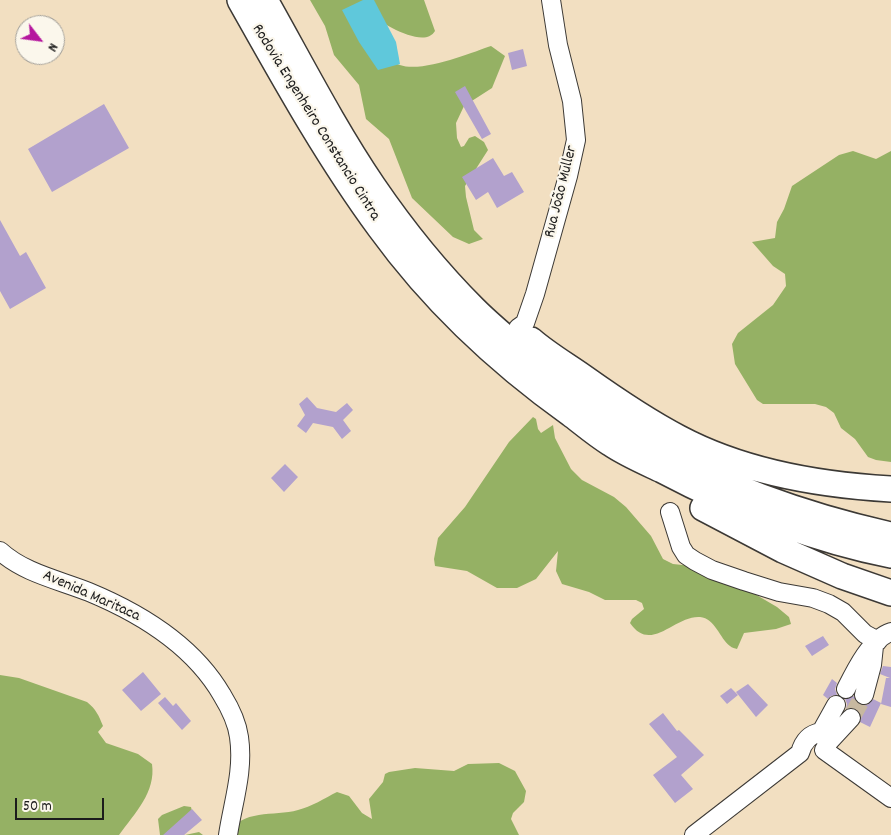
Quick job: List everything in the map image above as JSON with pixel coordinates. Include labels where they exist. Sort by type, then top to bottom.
[{"type":"highway","name":"Rodovia Engenheiro Constancio Cintra","points":[[240,0],[293,94],[348,183],[381,230],[412,269],[454,316],[484,345],[543,394],[611,444],[703,492],[790,528],[891,555]]},
{"type":"highway","name":"Rodovia Engenheiro Constancio Cintra","points":[[264,0],[345,142],[383,200],[441,274],[475,310],[561,385],[644,443],[687,465],[792,509],[891,536]]},
{"type":"highway","points":[[345,142],[361,155],[404,208],[456,266],[518,328],[537,345],[609,396],[680,438],[755,468],[846,486],[891,489]]},
{"type":"highway","points":[[611,444],[667,486],[734,525],[783,550],[842,576],[891,593]]},
{"type":"street","name":"Rua João Muller","points":[[535,294],[574,154],[576,140],[572,101],[558,46],[551,0]]},
{"type":"street","points":[[518,328],[525,323],[535,294]]},
{"type":"street","points":[[535,294],[537,345]]},
{"type":"street","points":[[670,512],[681,547],[686,555],[695,561],[712,570],[778,592],[813,598],[829,604],[843,612],[864,634],[881,640]]},
{"type":"street","name":"Avenida Maritaca","points":[[0,551],[8,559],[29,570],[97,596],[149,622],[192,654],[213,678],[231,710],[239,736],[240,771],[228,835]]},
{"type":"street","points":[[846,689],[860,661],[881,640]]},
{"type":"street","points":[[864,695],[881,640]]},
{"type":"street","points":[[694,835],[800,753],[809,756],[816,755],[823,742],[836,705]]},
{"type":"street","points":[[823,742],[851,718]]},
{"type":"street","points":[[823,742],[891,798]]},
{"type":"green space","points":[[310,0],[424,0],[435,31],[429,36],[412,36],[402,33],[368,14],[391,59],[399,65],[410,67],[439,63],[491,46],[505,56],[492,88],[464,106],[456,123],[457,138],[461,147],[464,146],[469,138],[475,136],[484,142],[488,150],[465,186],[474,230],[483,239],[469,244],[453,237],[412,198],[389,139],[366,119],[359,85],[334,55],[325,26]]},
{"type":"green space","points":[[853,151],[876,159],[891,151],[891,462],[868,457],[855,439],[841,428],[834,413],[826,407],[815,404],[763,404],[757,400],[735,364],[732,344],[738,333],[773,305],[786,286],[785,274],[773,266],[752,242],[775,238],[777,222],[792,186],[839,155]]},
{"type":"green space","points":[[533,417],[536,419],[541,433],[553,425],[555,438],[571,469],[582,480],[614,497],[626,507],[651,536],[663,559],[673,564],[701,567],[724,576],[777,607],[789,617],[791,624],[776,629],[744,633],[737,649],[726,643],[710,621],[700,617],[681,621],[664,631],[646,635],[638,632],[630,623],[644,609],[642,603],[636,600],[605,600],[589,592],[562,584],[556,571],[558,551],[536,579],[517,588],[497,588],[467,571],[435,566],[434,559],[438,538],[465,507],[509,442]]},
{"type":"green space","points":[[0,675],[19,678],[87,702],[100,719],[103,726],[98,732],[106,743],[138,754],[152,764],[151,784],[148,793],[119,835],[0,835]]},
{"type":"green space","points":[[499,763],[515,771],[526,791],[524,802],[513,813],[511,819],[519,835],[228,835],[234,826],[250,817],[303,809],[337,792],[349,796],[362,813],[372,819],[369,799],[383,782],[385,774],[389,772],[415,768],[454,771],[468,764]]},
{"type":"green space","points":[[184,806],[191,807],[192,811],[180,833],[185,835],[160,835],[158,819],[162,815]]},
{"type":"green space","points":[[199,832],[203,835],[185,835]]},
{"type":"water","points":[[363,0],[374,0],[396,42],[400,64],[378,70],[359,42],[342,10]]},
{"type":"building","points":[[523,49],[527,66],[512,70],[508,53]]},
{"type":"building","points":[[465,86],[491,134],[482,139],[455,92]]},
{"type":"building","points":[[104,104],[129,148],[52,192],[28,149]]},
{"type":"building","points":[[493,158],[504,176],[512,172],[524,192],[497,208],[488,192],[476,200],[462,177]]},
{"type":"building","points":[[0,220],[20,256],[26,252],[46,288],[10,309],[0,291]]},
{"type":"building","points":[[307,397],[317,408],[336,412],[347,403],[353,410],[343,420],[351,431],[342,439],[333,427],[313,423],[306,433],[297,426],[305,415],[299,404]]},
{"type":"building","points":[[285,464],[298,477],[284,492],[271,478]]},
{"type":"building","points":[[823,636],[829,645],[812,656],[805,646]]},
{"type":"building","points":[[883,666],[891,667],[891,707],[881,704],[886,678],[890,678],[880,674]]},
{"type":"building","points":[[143,672],[161,694],[141,711],[122,690]]},
{"type":"building","points":[[832,679],[837,683],[835,689],[837,695],[831,696],[828,699],[823,695]]},
{"type":"building","points":[[748,684],[768,705],[756,717],[736,692]]},
{"type":"building","points":[[731,688],[738,695],[727,704],[720,696]]},
{"type":"building","points":[[854,696],[856,702],[862,705],[867,705],[873,699],[881,703],[870,727],[860,722],[861,715],[858,710],[853,708],[846,709],[845,699]]},
{"type":"building","points":[[165,697],[173,706],[176,703],[191,721],[182,730],[158,703]]},
{"type":"building","points":[[663,713],[677,731],[679,730],[704,755],[681,775],[693,789],[675,803],[653,775],[677,757],[649,724]]},
{"type":"building","points":[[192,809],[202,820],[184,835],[163,835]]},
{"type":"tunnel","points":[[851,718],[864,695]]}]
